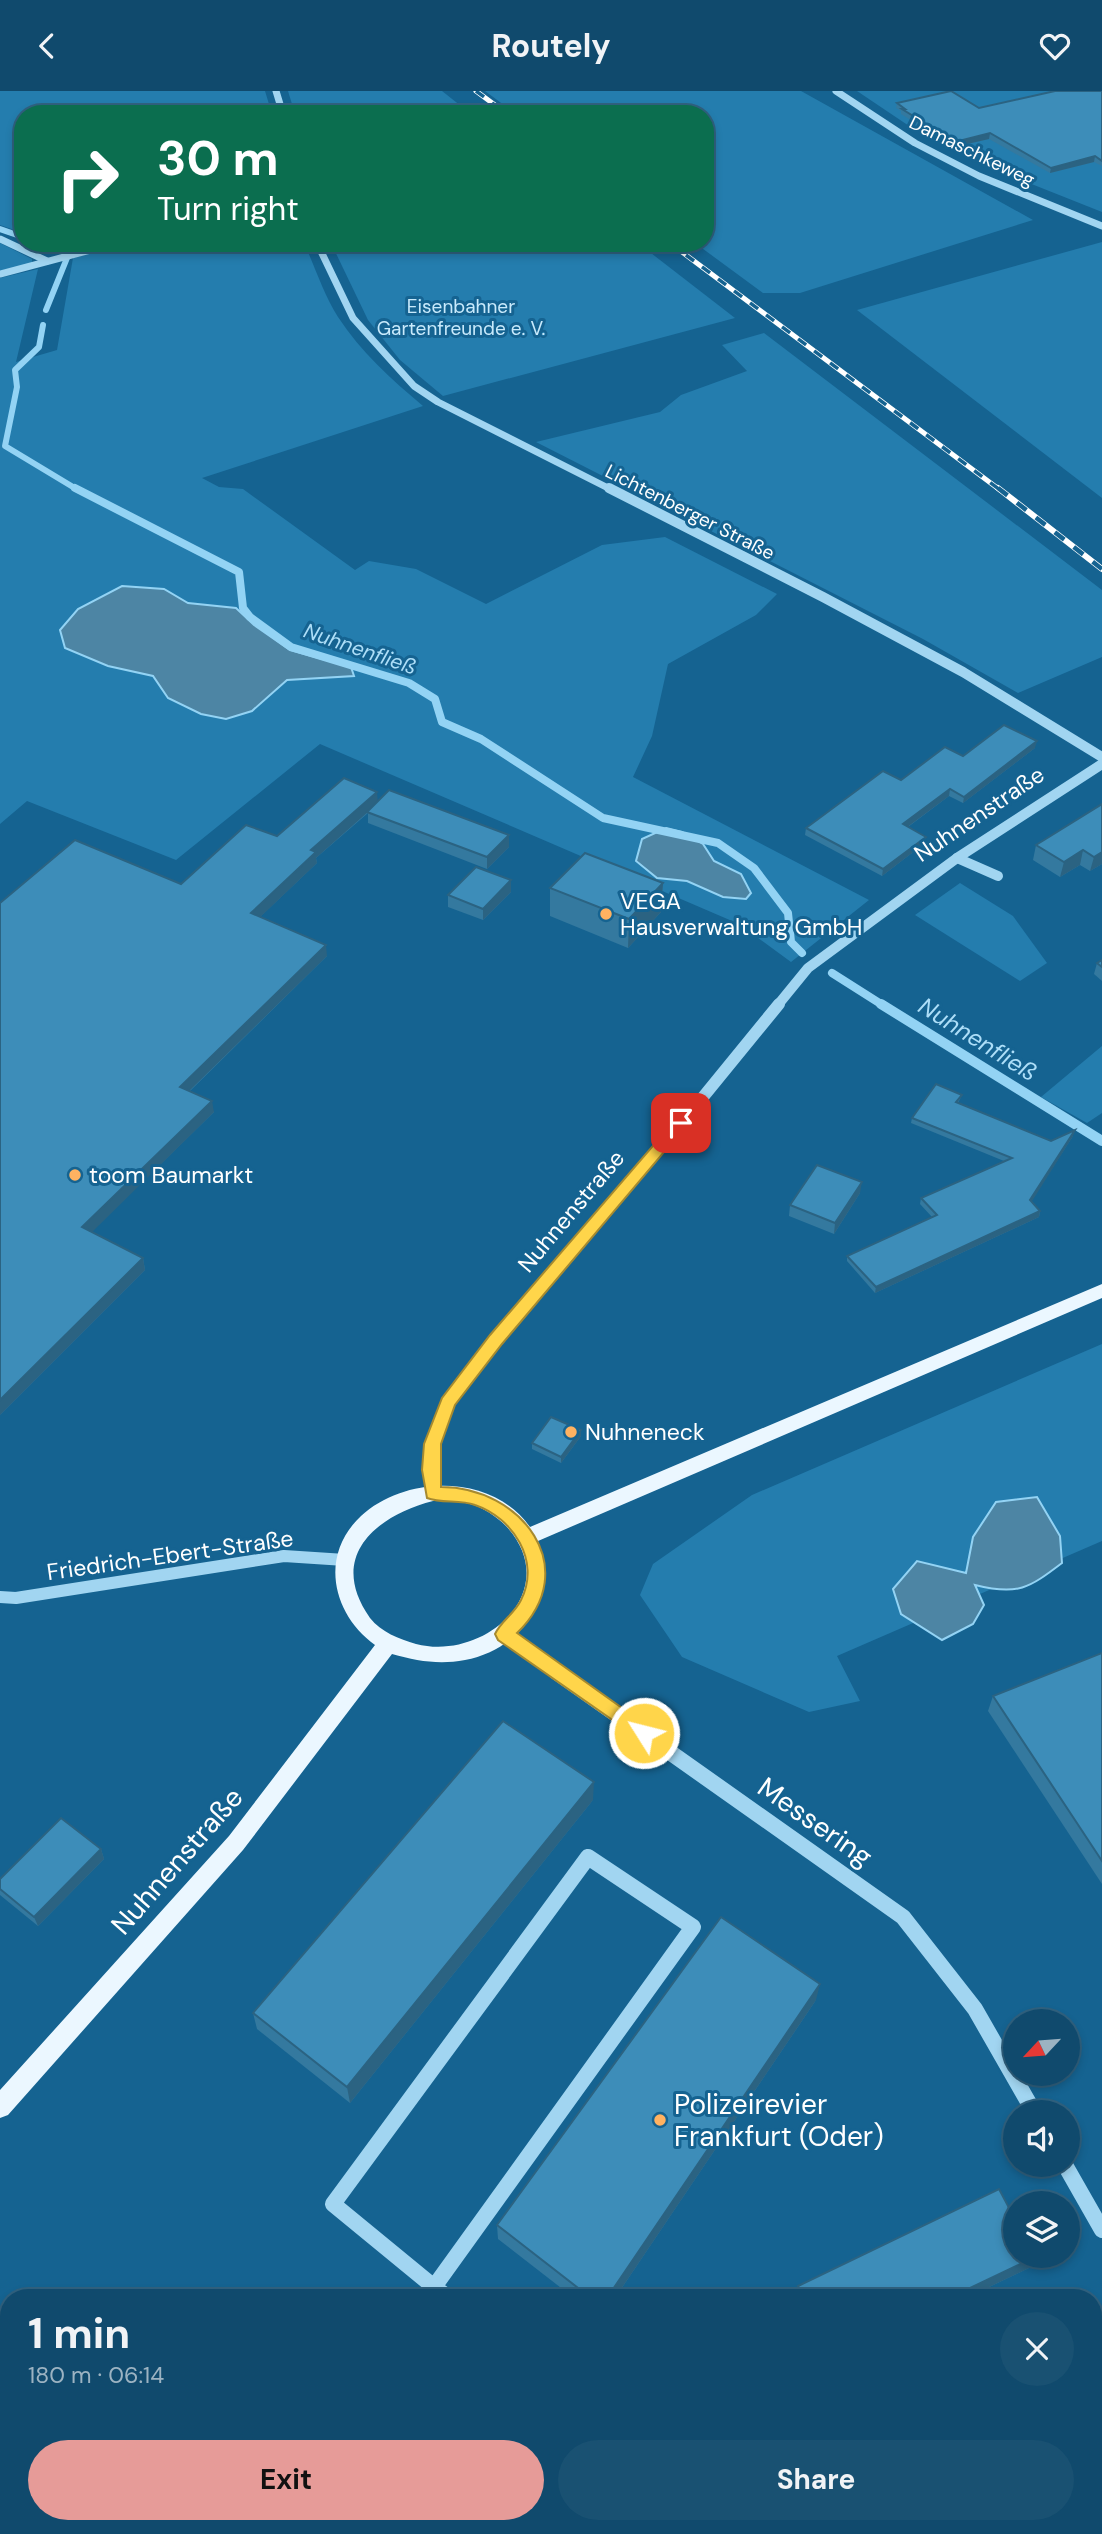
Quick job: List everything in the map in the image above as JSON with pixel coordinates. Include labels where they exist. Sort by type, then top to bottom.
[{"type":"main road","points":[[527,1537],[1102,1291]]},
{"type":"main road","points":[[433,1493],[478,1498],[498,1508],[514,1521],[527,1537],[535,1557],[536,1579],[531,1600],[519,1620],[504,1634],[477,1649],[447,1656],[416,1655],[387,1645],[365,1629],[350,1608],[343,1584],[345,1560],[356,1535],[376,1515],[403,1500],[433,1493]]},
{"type":"main road","name":"Nuhnenstraße","points":[[0,2107],[236,1843],[387,1645]]},
{"type":"street","name":"Damaschkeweg","points":[[836,91],[915,143],[979,176],[1102,226]]},
{"type":"street","points":[[28,252],[47,261]]},
{"type":"street","points":[[0,274],[82,252]]},
{"type":"street","name":"Lichtenberger Straße","points":[[321,252],[353,318],[414,386],[438,403],[835,603],[963,672],[1102,757]]},
{"type":"street","name":"Nuhnenstraße","points":[[433,1493],[433,1444],[448,1403],[496,1339],[699,1102],[808,968],[957,857],[1102,764]]},
{"type":"street","points":[[957,857],[998,876]]},
{"type":"street","name":"Friedrich-Ebert-Straße","points":[[0,1597],[16,1598],[284,1556],[345,1560]]},
{"type":"street","name":"Messering","points":[[504,1634],[902,1917],[975,2009],[1027,2100]]},
{"type":"street","points":[[427,2289],[333,2204],[588,1857],[693,1927],[432,2289]]},
{"type":"street","points":[[1072,2177],[1102,2230]]},
{"type":"green space","points":[[0,91],[265,91],[269,105],[14,105],[14,230],[0,225]]},
{"type":"green space","points":[[288,91],[442,91],[460,105],[292,105]]},
{"type":"green space","points":[[485,91],[801,91],[1033,220],[800,293],[763,293],[707,252],[714,252],[714,105],[504,105]]},
{"type":"green space","points":[[857,91],[1102,91],[1102,212],[1029,183],[921,134]]},
{"type":"green space","points":[[1102,242],[1102,498],[857,310]]},
{"type":"green space","points":[[0,243],[32,259],[32,263],[0,271]]},
{"type":"green space","points":[[96,252],[308,252],[328,300],[347,330],[377,365],[423,406],[202,478],[219,487],[243,489],[355,570],[369,561],[416,569],[486,604],[602,545],[665,537],[777,594],[756,615],[668,664],[652,736],[633,777],[869,900],[791,962],[739,924],[320,744],[176,860],[27,801],[0,824],[0,278],[38,269],[16,362],[57,350],[73,258]],"holes":[[[164,589],[188,603],[236,608],[254,625],[290,650],[351,667],[354,675],[287,680],[252,711],[168,698],[153,676]]]},
{"type":"green space","name":"Eisenbahner Gartenfreunde e. V.","points":[[335,252],[650,252],[735,318],[443,396],[400,360],[368,320]]},
{"type":"green space","points":[[764,333],[1102,590],[1102,657],[1018,693],[923,639],[536,442],[660,412],[681,395],[747,371],[722,345]]},
{"type":"green space","points":[[960,883],[1013,916],[1047,963],[1020,981],[915,915]]},
{"type":"green space","points":[[1102,1046],[1102,1113],[1087,1123],[1041,1097]]},
{"type":"green space","points":[[1102,1344],[1102,1541],[837,1656],[860,1701],[809,1712],[682,1657],[640,1595],[653,1564],[752,1495]]},
{"type":"shaded area","points":[[122,586],[164,589],[188,603],[236,608],[254,625],[290,650],[351,667],[354,676],[287,680],[252,711],[226,719],[201,714],[168,698],[153,676],[108,666],[65,648],[60,630],[78,609]]},
{"type":"shaded area","points":[[666,828],[682,832],[703,844],[714,861],[741,874],[751,893],[746,899],[723,897],[687,881],[657,878],[636,861],[642,839]]},
{"type":"shaded area","points":[[1037,1497],[1060,1536],[1062,1563],[1041,1579],[1022,1587],[1002,1590],[975,1585],[984,1605],[973,1624],[942,1640],[901,1614],[893,1589],[917,1561],[966,1573],[973,1537],[996,1502]]},
{"type":"building","points":[[951,91],[979,108],[1055,91],[1102,91],[1102,161],[1095,156],[1051,168],[990,133],[955,142],[902,109],[905,109],[897,103]]},
{"type":"building","points":[[1004,725],[1037,741],[964,797],[950,789],[903,824],[926,837],[883,869],[806,828],[883,771],[901,780],[945,747],[963,756]]},
{"type":"building","name":"toom Baumarkt","points":[[344,778],[377,792],[311,850],[316,852],[251,913],[326,945],[180,1087],[212,1101],[82,1227],[143,1258],[0,1400],[0,903],[75,840],[181,884],[246,825],[277,836]]},
{"type":"building","points":[[389,790],[509,835],[487,857],[367,812]]},
{"type":"building","points":[[1102,804],[1102,852],[1094,857],[1083,850],[1064,862],[1036,845]]},
{"type":"building","points":[[585,853],[663,883],[629,919],[550,888]]},
{"type":"building","points":[[476,867],[511,880],[483,909],[448,895]]},
{"type":"building","points":[[936,1084],[962,1095],[956,1102],[1051,1141],[1075,1130],[1030,1200],[1040,1211],[876,1287],[847,1256],[937,1215],[921,1198],[1012,1158],[912,1118]]},
{"type":"building","points":[[817,1165],[862,1182],[835,1223],[790,1205]]},
{"type":"building","points":[[551,1417],[581,1430],[561,1457],[532,1443]]},
{"type":"building","points":[[1102,1653],[1102,1861],[993,1696]]},
{"type":"building","points":[[503,1721],[594,1782],[347,2087],[253,2013]]},
{"type":"building","points":[[61,1818],[101,1849],[34,1917],[0,1889],[0,1879]]},
{"type":"building","name":"Polizeirevier Frankfurt (Oder)","points":[[721,1917],[820,1984],[613,2289],[579,2289],[497,2225]]},
{"type":"building","points":[[999,2189],[1003,2196],[1003,2268],[1012,2268],[968,2289],[800,2289],[798,2286]]},
{"type":"waterway","name":"Nuhnenfließ","points":[[0,229],[14,234]]},
{"type":"waterway","name":"Nuhnenfließ","points":[[46,310],[67,258]]},
{"type":"waterway","name":"Nuhnenfließ","points":[[43,325],[39,347],[15,370],[17,387],[5,446],[78,490]]},
{"type":"waterway","name":"Nuhnenfließ","points":[[75,488],[239,572],[243,608],[250,617],[291,647],[409,683],[435,699],[442,722],[481,739],[603,818],[718,843],[754,868],[788,913],[791,942],[802,953]]},
{"type":"waterway","name":"Nuhnenfließ","points":[[832,973],[884,1006]]},
{"type":"waterway","name":"Nuhnenfließ","points":[[881,1004],[1102,1141]]},
{"type":"railway","points":[[476,91],[495,105]]},
{"type":"railway","points":[[682,252],[1000,490]]},
{"type":"railway","points":[[998,488],[1102,569]]},
{"type":"place","name":"VEGA Hausverwaltung GmbH","points":[[606,914]]},
{"type":"place","name":"toom Baumarkt","points":[[75,1175]]},
{"type":"place","name":"Nuhneneck","points":[[571,1432]]},
{"type":"place","name":"Polizeirevier Frankfurt (Oder)","points":[[660,2120]]},
{"type":"route","points":[[644,1733],[504,1634],[519,1620],[531,1600],[536,1579],[535,1557],[527,1537],[514,1521],[498,1508],[478,1498],[433,1493],[431,1470],[433,1444],[448,1403],[496,1339],[681,1123]]}]
